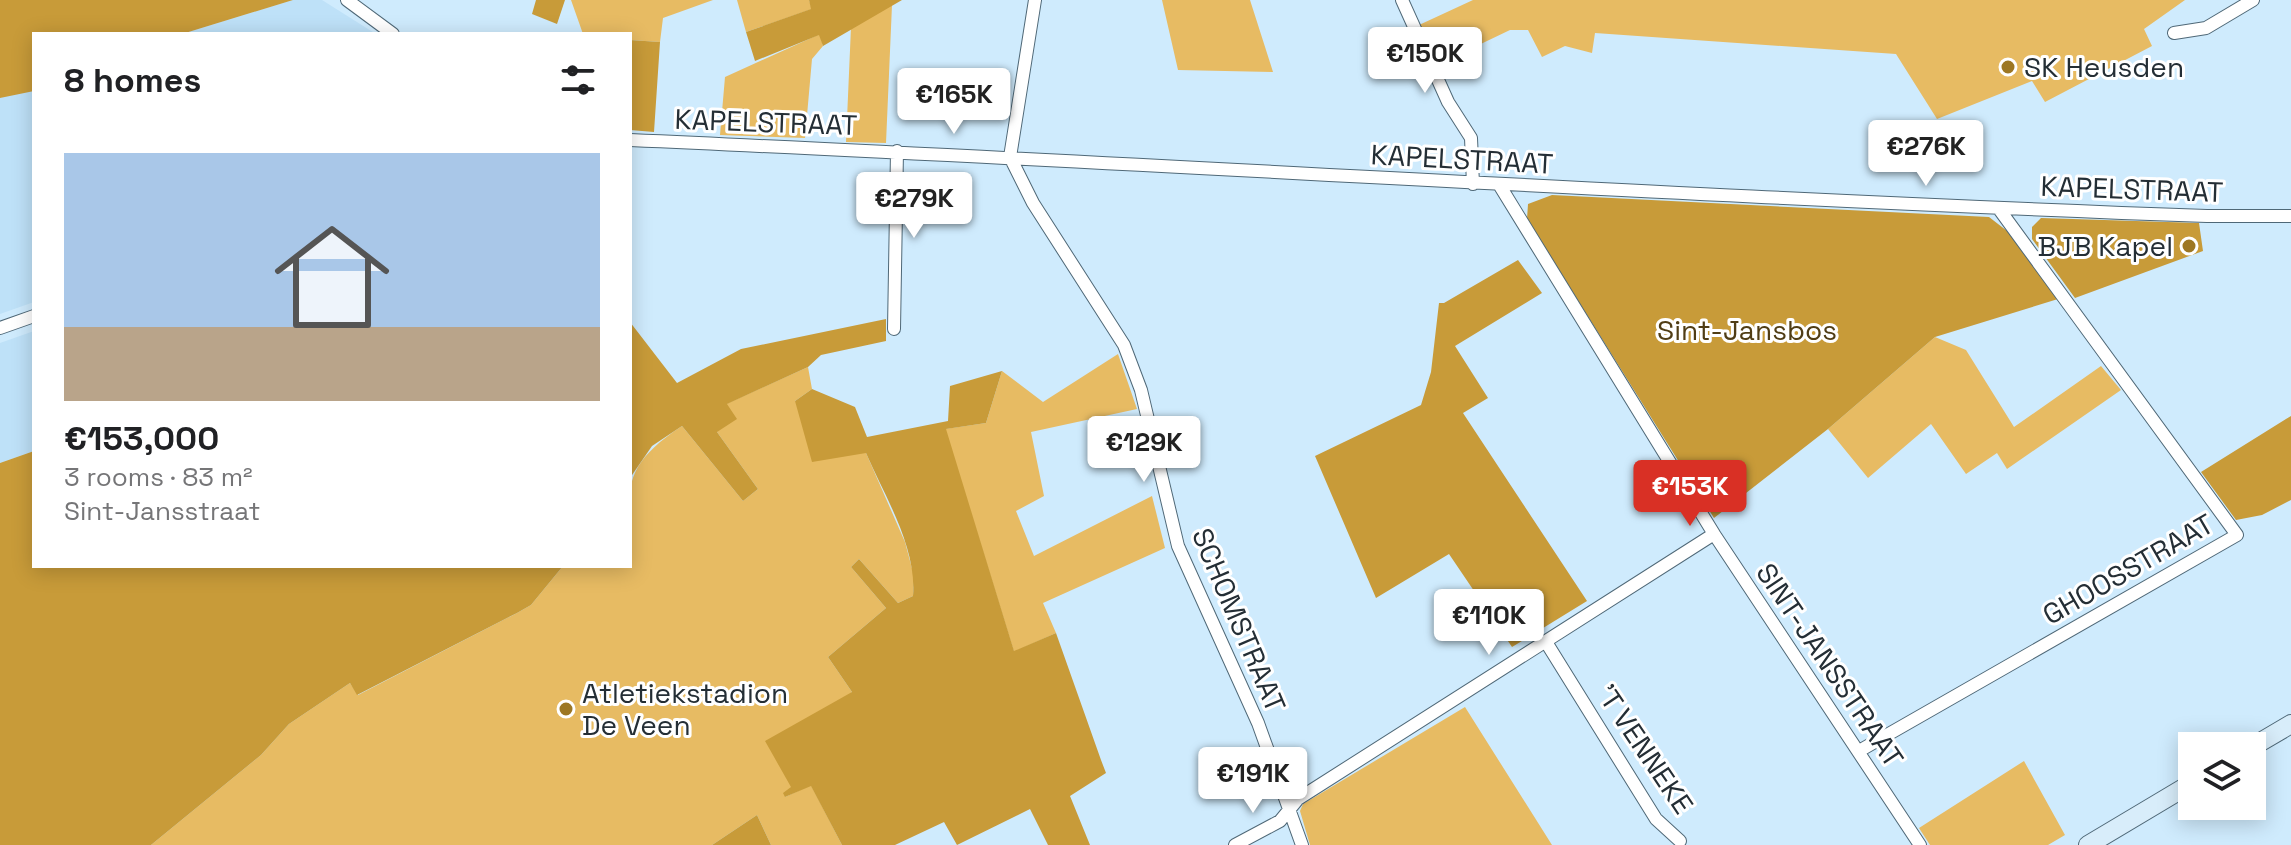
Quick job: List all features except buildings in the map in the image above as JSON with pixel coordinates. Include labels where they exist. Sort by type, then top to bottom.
[{"type":"main road","points":[[2266,739],[2291,724]]},
{"type":"main road","points":[[2088,845],[2178,791]]},
{"type":"street","points":[[347,0],[390,32]]},
{"type":"street","points":[[1010,157],[1035,0]]},
{"type":"street","points":[[1402,0],[1448,102],[1471,138],[1473,184]]},
{"type":"street","points":[[2174,33],[2206,28],[2253,0]]},
{"type":"street","name":"KAPELSTRAAT","points":[[632,140],[897,151],[1500,186],[1999,209],[2291,216]]},
{"type":"street","points":[[894,329],[897,151]]},
{"type":"street","name":"SCHOMSTRAAT","points":[[1010,157],[1033,203],[1124,345],[1141,390],[1178,546],[1258,723],[1302,845]]},
{"type":"street","name":"SINT-JANSSTRAAT","points":[[1500,186],[1714,534],[1920,845]]},
{"type":"street","name":"GHOOSSTRAAT","points":[[1859,751],[2237,535],[1999,209]]},
{"type":"street","points":[[0,328],[32,317]]},
{"type":"street","points":[[1235,845],[1280,821],[1298,799],[1714,534]]},
{"type":"street","name":"'T VENNEKE","points":[[1546,642],[1656,819],[1680,841]]},
{"type":"shaded area","points":[[293,0],[322,0],[373,32],[189,32]]},
{"type":"shaded area","points":[[571,0],[713,0],[663,18],[660,42],[632,40],[632,32],[582,32]]},
{"type":"shaded area","points":[[737,0],[809,0],[812,9],[746,32]]},
{"type":"shaded area","points":[[1162,0],[1250,0],[1273,72],[1178,70]]},
{"type":"shaded area","name":"SK Heusden","points":[[1473,0],[2185,0],[2144,29],[2152,46],[2045,102],[2032,81],[1937,119],[1896,54],[1595,33],[1592,53],[1565,46],[1542,57],[1528,30],[1510,30],[1439,64],[1419,25]]},
{"type":"shaded area","points":[[892,5],[886,143],[846,142],[851,27]]},
{"type":"shaded area","points":[[820,34],[823,46],[812,59],[805,138],[720,135],[725,77]]},
{"type":"shaded area","points":[[32,88],[32,303],[0,314],[0,98]]},
{"type":"shaded area","points":[[32,332],[32,452],[0,463],[0,343]]},
{"type":"shaded area","points":[[1935,337],[1966,350],[2014,427],[2101,366],[2121,390],[2007,469],[1997,453],[1966,474],[1931,424],[1868,478],[1828,429]]},
{"type":"shaded area","points":[[1118,354],[1137,409],[1031,432],[1044,496],[1016,511],[1034,556],[1152,496],[1165,548],[1043,603],[1056,633],[1014,652],[945,429],[986,423],[1002,371],[1043,402]]},
{"type":"shaded area","name":"Atletiekstadion De Veen","points":[[808,367],[812,389],[795,401],[866,453],[905,542],[914,576],[913,596],[898,603],[859,559],[851,567],[886,608],[828,657],[852,692],[785,797],[811,785],[842,845],[771,845],[757,815],[712,845],[151,845],[261,755],[289,724],[350,683],[358,695],[517,613],[531,605],[561,568],[632,568],[632,483],[636,471],[646,456],[682,426],[743,501],[758,489],[717,432],[726,404]]},
{"type":"shaded area","points":[[1465,707],[1552,845],[1310,845],[1300,811],[1303,804]]},
{"type":"shaded area","points":[[2024,761],[2065,835],[2048,845],[1930,845],[1919,828]]},
{"type":"green space","points":[[0,0],[293,0],[189,32],[32,32],[32,91],[0,98]]},
{"type":"green space","points":[[536,0],[565,0],[557,24],[532,14]]},
{"type":"green space","points":[[809,0],[902,0],[823,46],[819,35],[755,61],[746,32],[811,9]]},
{"type":"green space","points":[[632,40],[660,42],[654,132],[632,130]]},
{"type":"green space","name":"Sint-Jansbos","points":[[1552,195],[1989,217],[2011,234],[2058,299],[1935,337],[1828,429],[1714,518],[1527,219],[1528,204]]},
{"type":"green space","points":[[2041,218],[2199,223],[2203,251],[2075,298],[2032,239],[2032,227]]},
{"type":"green space","points":[[1518,260],[1542,293],[1455,346],[1488,398],[1463,413],[1587,601],[1512,647],[1449,554],[1376,598],[1315,456],[1421,405],[1431,372],[1439,303]]},
{"type":"green space","points":[[886,319],[886,341],[821,355],[808,367],[727,404],[737,419],[717,432],[758,489],[743,501],[682,426],[652,446],[632,475],[632,325],[677,383],[741,349]]},
{"type":"green space","points":[[1002,371],[986,423],[946,429],[1014,651],[1056,633],[1106,773],[1070,796],[1090,845],[1048,845],[1030,809],[957,845],[944,822],[895,845],[842,845],[811,786],[785,797],[783,793],[791,787],[765,741],[852,692],[828,657],[886,608],[851,567],[859,559],[898,603],[913,596],[913,578],[905,541],[866,453],[812,462],[795,401],[812,389],[855,407],[867,437],[948,421],[950,386]]},
{"type":"green space","points":[[2291,416],[2291,500],[2262,515],[2236,520],[2201,472]]},
{"type":"green space","points":[[32,452],[32,568],[561,568],[531,605],[357,695],[350,683],[289,724],[261,755],[151,845],[0,845],[0,463]]},
{"type":"green space","points":[[757,815],[771,845],[712,845]]},
{"type":"place","name":"SK Heusden","points":[[2008,67]]},
{"type":"place","name":"BJB Kapel","points":[[2189,246]]},
{"type":"place","name":"Atletiekstadion De Veen","points":[[566,709]]}]
